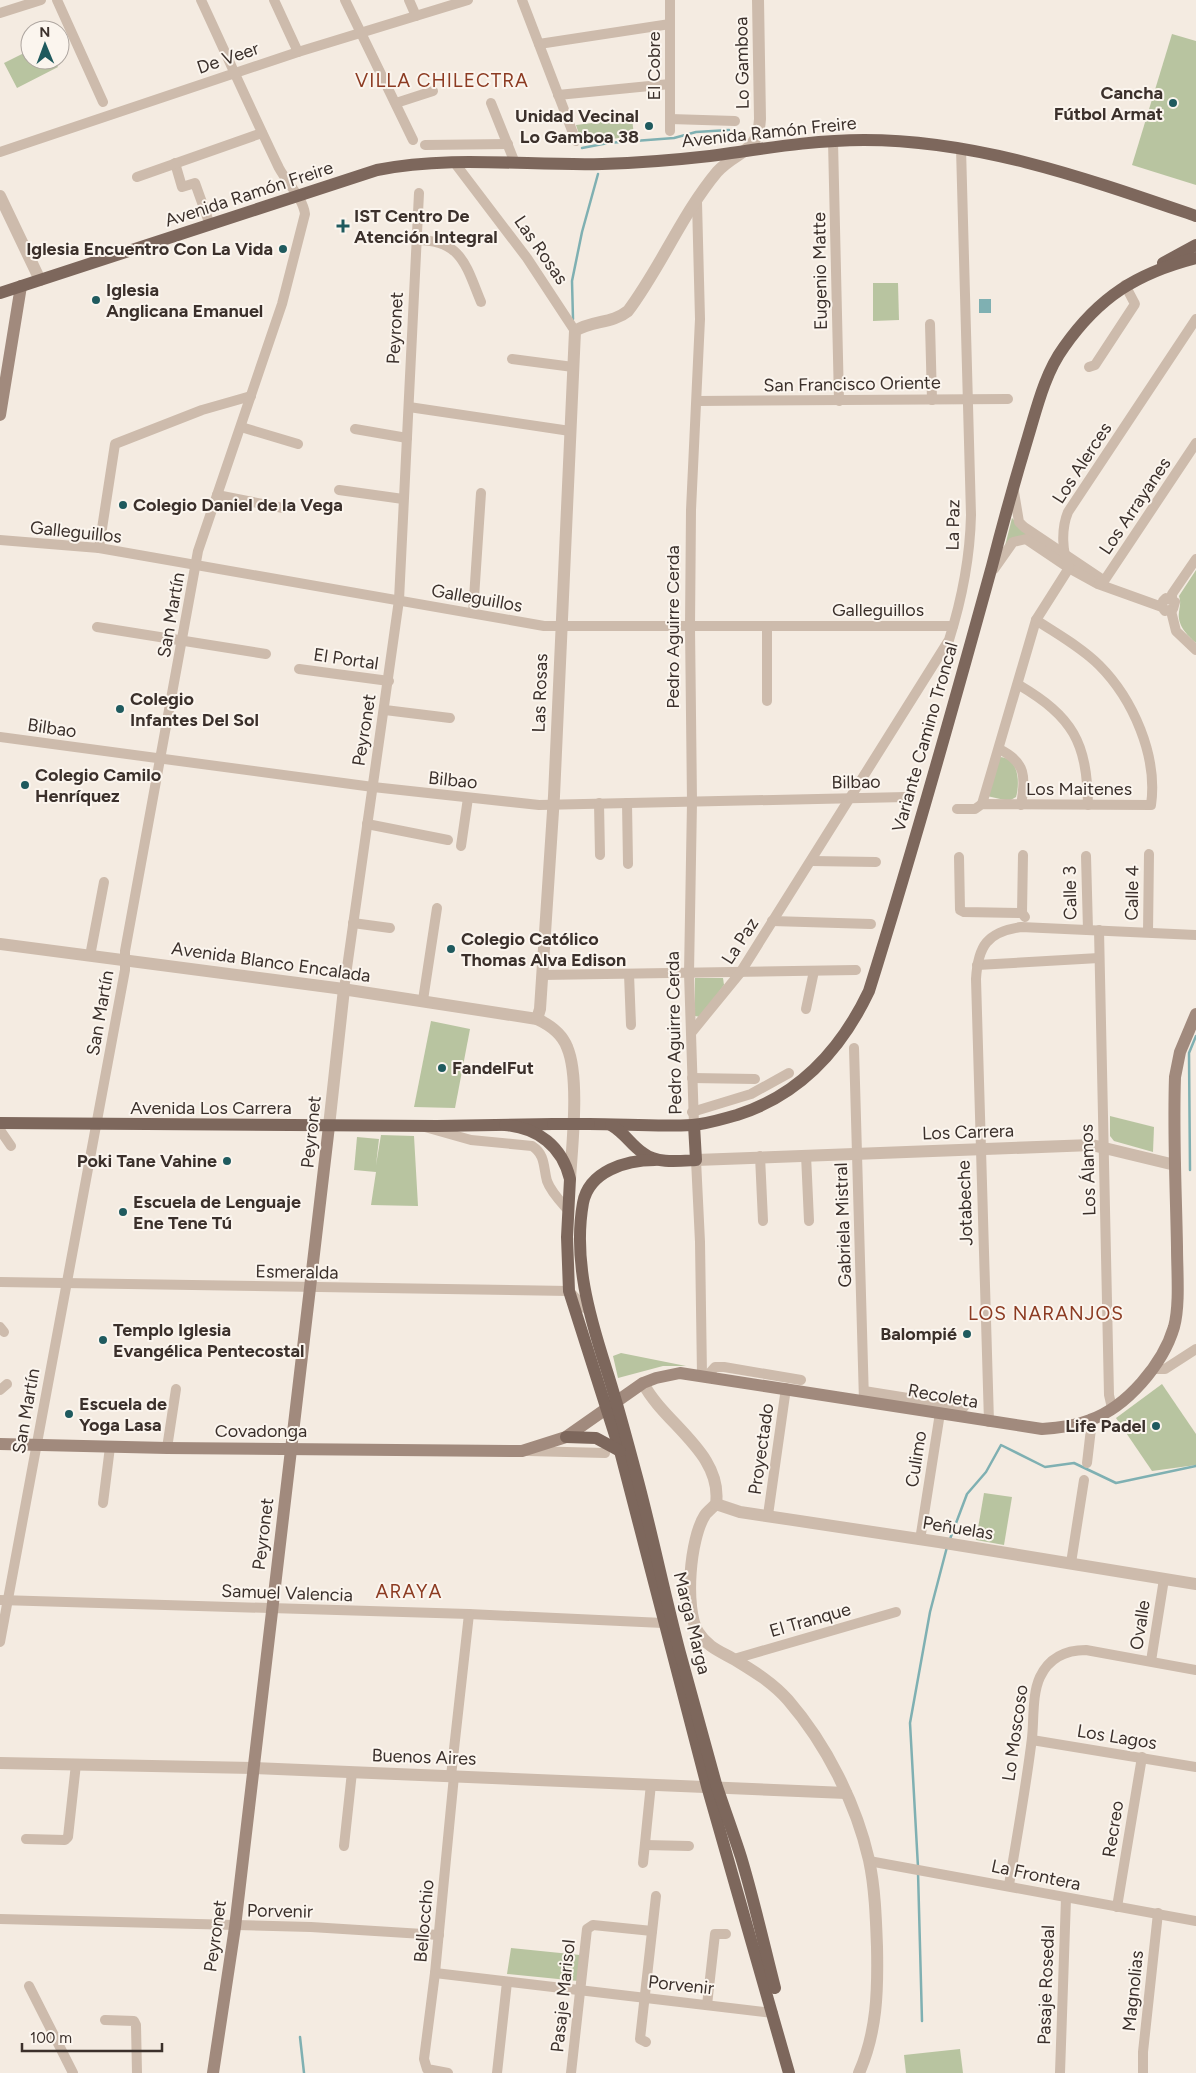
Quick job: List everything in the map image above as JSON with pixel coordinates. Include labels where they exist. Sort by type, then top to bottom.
[{"type":"main road","name":"Avenida Ramón Freire","points":[[0,294],[377,170],[426,162],[514,164],[644,162],[833,141],[895,141],[962,148],[1077,176],[1196,216]]},
{"type":"main road","points":[[1139,276],[1196,245]]},
{"type":"main road","name":"Variante Camino Troncal","points":[[608,1124],[693,1118],[719,1120],[752,1110],[780,1097],[799,1084],[828,1056],[857,1016],[868,991],[885,937],[947,728],[1036,409],[1055,362],[1082,325],[1101,304],[1125,285],[1139,276],[1196,258]]},
{"type":"main road","points":[[0,415],[22,286]]},
{"type":"main road","name":"Recoleta","points":[[611,1404],[643,1383],[680,1373],[705,1375],[786,1388],[864,1396],[989,1422],[1042,1428],[1056,1428],[1092,1420],[1112,1408],[1154,1369],[1174,1326],[1177,1282],[1175,1077],[1180,1052],[1196,1014]]},
{"type":"main road","points":[[587,1313],[582,1256],[582,1221],[586,1196],[592,1184],[609,1170],[636,1161],[696,1160],[693,1118]]},
{"type":"main road","name":"Avenida Los Carrera","points":[[0,1122],[329,1126],[608,1124]]},
{"type":"main road","points":[[608,1124],[625,1134],[642,1153],[654,1160]]},
{"type":"main road","points":[[505,1125],[526,1128],[549,1142],[561,1155],[570,1179]]},
{"type":"main road","name":"Peyronet","points":[[213,2073],[235,1927],[329,1126]]},
{"type":"main road","name":"Marga Marga","points":[[570,1179],[568,1210],[569,1290],[611,1404],[620,1451],[663,1623],[712,1786],[741,1857],[797,2073]]},
{"type":"main road","name":"Marga Marga","points":[[587,1313],[789,2073]]},
{"type":"main road","name":"Covadonga","points":[[0,1444],[168,1448],[522,1451],[566,1436],[611,1404]]},
{"type":"main road","points":[[566,1436],[596,1438],[620,1451]]},
{"type":"street","points":[[0,13],[41,0]]},
{"type":"street","points":[[57,0],[103,102]]},
{"type":"street","name":"San Martín","points":[[0,1642],[4,1600],[37,1444],[198,551],[282,304],[305,214],[298,197],[288,185],[262,133],[201,0]]},
{"type":"street","points":[[274,0],[298,52]]},
{"type":"street","points":[[345,0],[414,140]]},
{"type":"street","points":[[409,0],[416,16]]},
{"type":"street","points":[[522,0],[576,141]]},
{"type":"street","name":"El Cobre","points":[[670,0],[670,131]]},
{"type":"street","name":"Lo Gamboa","points":[[747,151],[755,142],[760,131],[758,0]]},
{"type":"street","name":"De Veer","points":[[0,152],[298,52],[464,1]]},
{"type":"street","points":[[539,44],[670,24]]},
{"type":"street","points":[[558,95],[670,84]]},
{"type":"street","points":[[396,103],[433,91]]},
{"type":"street","points":[[491,103],[514,164]]},
{"type":"street","points":[[670,118],[735,121]]},
{"type":"street","points":[[137,177],[262,133]]},
{"type":"street","name":"Eugenio Matte","points":[[833,141],[839,401]]},
{"type":"street","points":[[425,145],[508,144]]},
{"type":"street","name":"La Paz","points":[[690,1033],[740,972],[812,861],[948,640],[953,626],[970,557],[962,148]]},
{"type":"street","points":[[575,331],[583,326],[619,318],[628,311],[718,172],[747,151]]},
{"type":"street","name":"Las Rosas","points":[[454,162],[527,258],[575,331],[552,804],[540,1010],[537,1019]]},
{"type":"street","points":[[175,163],[182,187],[196,182],[210,225]]},
{"type":"street","name":"Peyronet","points":[[329,1126],[344,989],[366,824],[385,710],[399,600],[419,193]]},
{"type":"street","points":[[0,196],[40,280]]},
{"type":"street","name":"Pedro Aguirre Cerda","points":[[693,1118],[689,973],[692,802],[690,627],[691,510],[700,318],[697,202]]},
{"type":"street","points":[[417,240],[438,241],[454,250],[464,261],[481,302]]},
{"type":"street","points":[[1089,367],[1095,365],[1135,304],[1125,285]]},
{"type":"street","name":"Los Alerces","points":[[1068,568],[1063,555],[1065,519],[1068,512],[1196,319]]},
{"type":"street","points":[[930,324],[932,400]]},
{"type":"street","points":[[512,359],[573,367]]},
{"type":"street","points":[[99,548],[115,444],[202,410],[251,396]]},
{"type":"street","name":"San Francisco Oriente","points":[[697,401],[1008,399]]},
{"type":"street","points":[[409,407],[570,430]]},
{"type":"street","points":[[241,427],[298,444]]},
{"type":"street","points":[[355,429],[407,438]]},
{"type":"street","name":"Los Arrayanes","points":[[1101,582],[1196,443]]},
{"type":"street","points":[[1013,486],[1020,522],[1032,538],[1068,568],[1101,582],[1167,604]]},
{"type":"street","points":[[339,490],[404,499]]},
{"type":"street","points":[[473,613],[481,493]]},
{"type":"street","points":[[217,495],[283,508]]},
{"type":"street","points":[[988,580],[1006,550],[1014,542],[1032,538],[1063,555],[1101,582]]},
{"type":"street","name":"Galleguillos","points":[[0,540],[99,548],[560,628],[953,626]]},
{"type":"street","points":[[1196,559],[1167,604],[1176,632],[1196,650]]},
{"type":"street","points":[[982,804],[1019,685],[1036,620],[1068,568]]},
{"type":"street","name":"Los Maitenes","points":[[957,809],[976,809],[982,804],[1150,805],[1150,770],[1144,743],[1134,714],[1113,681],[1086,653],[1036,620]]},
{"type":"street","points":[[766,701],[767,626]]},
{"type":"street","points":[[97,627],[266,654]]},
{"type":"street","name":"El Portal","points":[[299,669],[389,681]]},
{"type":"street","points":[[1019,685],[1050,704],[1061,715],[1075,736],[1086,762],[1088,805]]},
{"type":"street","points":[[385,710],[450,718]]},
{"type":"street","name":"Bilbao","points":[[0,737],[373,787],[468,798],[552,804],[906,797]]},
{"type":"street","points":[[999,749],[1014,758],[1023,771],[1025,779],[1021,805]]},
{"type":"street","points":[[461,846],[468,798]]},
{"type":"street","points":[[599,803],[600,855]]},
{"type":"street","points":[[627,803],[628,864]]},
{"type":"street","points":[[366,824],[448,840]]},
{"type":"street","name":"Calle 4","points":[[1148,932],[1149,854]]},
{"type":"street","points":[[1023,855],[1022,913],[1029,927]]},
{"type":"street","name":"Calle 3","points":[[1086,856],[1088,930]]},
{"type":"street","points":[[959,858],[960,910],[964,912],[1022,913]]},
{"type":"street","points":[[812,861],[876,862]]},
{"type":"street","points":[[90,956],[104,882]]},
{"type":"street","points":[[423,1000],[437,908]]},
{"type":"street","points":[[772,921],[870,924]]},
{"type":"street","points":[[353,923],[390,928]]},
{"type":"street","name":"Jotabeche","points":[[989,1422],[980,1149],[977,965],[985,943],[996,934],[1007,929],[1029,927],[1196,934]]},
{"type":"street","name":"Los Álamos","points":[[1099,930],[1102,1147],[1106,1198],[1109,1394],[1112,1408]]},
{"type":"street","name":"Avenida Blanco Encalada","points":[[0,944],[125,959],[423,1000],[537,1019]]},
{"type":"street","points":[[977,965],[1099,958]]},
{"type":"street","points":[[542,975],[856,970]]},
{"type":"street","points":[[806,1009],[814,971]]},
{"type":"street","points":[[629,974],[631,1025]]},
{"type":"street","name":"Marga Marga","points":[[537,1019],[560,1035],[571,1059],[573,1097],[570,1179],[578,1285],[587,1313]]},
{"type":"street","name":"Gabriela Mistral","points":[[854,1048],[864,1396]]},
{"type":"street","name":"Variante Camino Troncal","points":[[693,1118],[751,1094],[790,1073]]},
{"type":"street","points":[[692,1078],[755,1079]]},
{"type":"street","name":"Avenida Los Carrera","points":[[422,1126],[439,1133],[471,1140],[532,1146],[540,1153],[544,1161],[547,1180],[554,1193],[568,1210]]},
{"type":"street","points":[[0,1130],[11,1146]]},
{"type":"street","name":"Los Carrera","points":[[696,1160],[1092,1145],[1175,1165]]},
{"type":"street","points":[[806,1155],[809,1221]]},
{"type":"street","points":[[764,1156],[768,1186]]},
{"type":"street","points":[[763,1221],[764,1156]]},
{"type":"street","points":[[696,1160],[705,1375]]},
{"type":"street","name":"Esmeralda","points":[[0,1282],[311,1288],[569,1290]]},
{"type":"street","points":[[569,1290],[587,1313]]},
{"type":"street","name":"Recoleta","points":[[1154,1369],[1165,1369],[1196,1348]]},
{"type":"street","name":"Recoleta","points":[[705,1375],[715,1367],[724,1367],[800,1380]]},
{"type":"street","points":[[643,1383],[650,1397],[704,1457],[717,1486],[716,1504],[705,1515],[695,1545],[689,1597],[692,1619],[698,1632],[715,1650],[771,1683],[787,1699],[816,1738],[846,1793],[869,1861],[876,1932],[877,2008],[872,2039],[859,2073]]},
{"type":"street","name":"Proyectado","points":[[768,1515],[786,1388]]},
{"type":"street","points":[[168,1448],[176,1389]]},
{"type":"street","name":"Recoleta","points":[[864,1396],[964,1406]]},
{"type":"street","name":"Culimo","points":[[920,1540],[940,1413]]},
{"type":"street","points":[[1087,1463],[1092,1420]]},
{"type":"street","points":[[103,1503],[110,1447]]},
{"type":"street","name":"Covadonga","points":[[522,1451],[605,1453]]},
{"type":"street","points":[[1071,1563],[1084,1480]]},
{"type":"street","name":"Peñuelas","points":[[716,1504],[731,1510],[956,1544],[1196,1584]]},
{"type":"street","name":"Ovalle","points":[[1164,1579],[1150,1661],[1196,1670]]},
{"type":"street","name":"Samuel Valencia","points":[[4,1600],[470,1614],[663,1623]]},
{"type":"street","name":"El Tranque","points":[[734,1660],[896,1612]]},
{"type":"street","name":"Bellocchio","points":[[448,2073],[427,2069],[425,2053],[436,1973],[453,1776],[470,1614]]},
{"type":"street","name":"Lo Moscoso","points":[[1009,1885],[1032,1740],[1039,1679],[1057,1656],[1077,1650],[1150,1661]]},
{"type":"street","name":"Los Lagos","points":[[1032,1740],[1196,1767]]},
{"type":"street","name":"Recreo","points":[[1117,1907],[1142,1757]]},
{"type":"street","name":"Buenos Aires","points":[[0,1763],[253,1768],[846,1793]]},
{"type":"street","points":[[26,1839],[65,1840],[68,1838],[76,1764]]},
{"type":"street","points":[[344,1846],[352,1772]]},
{"type":"street","points":[[643,1863],[652,1784]]},
{"type":"street","points":[[645,1845],[690,1846]]},
{"type":"street","name":"La Frontera","points":[[869,1861],[1009,1885],[1066,1898],[1196,1921]]},
{"type":"street","points":[[646,2042],[640,2039],[656,1896]]},
{"type":"street","name":"Pasaje Rosedal","points":[[1060,2073],[1066,1898]]},
{"type":"street","name":"Magnolias","points":[[1143,2073],[1143,2052],[1158,1914]]},
{"type":"street","name":"Porvenir","points":[[0,1918],[235,1927],[311,1927],[439,1935]]},
{"type":"street","name":"Pasaje Marisol","points":[[571,2073],[589,1926],[593,1924],[652,1931]]},
{"type":"street","points":[[707,2005],[715,1934],[726,1934]]},
{"type":"street","name":"Porvenir","points":[[436,1973],[773,2012]]},
{"type":"street","points":[[497,2073],[507,1982]]},
{"type":"street","points":[[29,1986],[73,2073]]},
{"type":"street","points":[[105,2020],[134,2021],[136,2025],[137,2073]]},
{"type":"green space","name":"Cancha Fútbol Armat","points":[[1172,34],[1196,41],[1196,185],[1132,165]]},
{"type":"green space","points":[[20,55],[20,70],[52,70],[17,88],[4,63]]},
{"type":"green space","points":[[632,118],[634,136],[582,143],[576,125]]},
{"type":"green space","points":[[873,283],[898,283],[899,320],[873,321]]},
{"type":"green space","points":[[1012,518],[1030,536],[1005,546]]},
{"type":"green space","points":[[1196,570],[1196,643],[1183,629],[1180,621],[1179,596]]},
{"type":"green space","points":[[1000,757],[1006,758],[1011,762],[1017,772],[1018,785],[1016,797],[1009,801],[987,796]]},
{"type":"green space","points":[[695,978],[723,978],[724,985],[700,1017],[695,1016]]},
{"type":"green space","name":"FandelFut","points":[[431,1021],[470,1029],[455,1108],[414,1107]]},
{"type":"green space","points":[[1110,1116],[1154,1127],[1153,1152],[1114,1141],[1110,1136]]},
{"type":"green space","points":[[381,1135],[414,1136],[418,1206],[371,1205],[376,1172],[354,1170],[357,1137],[379,1139],[376,1165]]},
{"type":"green space","points":[[621,1353],[686,1366],[663,1366],[618,1378],[613,1356]]},
{"type":"green space","name":"Life Padel","points":[[1162,1384],[1196,1434],[1196,1465],[1152,1471],[1116,1418]]},
{"type":"green space","points":[[984,1493],[1012,1497],[1004,1545],[976,1540]]},
{"type":"green space","points":[[511,1948],[580,1955],[578,1981],[507,1974]]},
{"type":"green space","points":[[960,2049],[963,2073],[906,2073],[904,2055]]},
{"type":"water","points":[[979,299],[991,299],[991,313],[979,313]]},
{"type":"waterway","points":[[582,148],[608,143],[674,138],[696,132],[729,130]]},
{"type":"waterway","points":[[573,319],[572,281],[582,232],[598,174]]},
{"type":"waterway","points":[[1190,1170],[1189,1053],[1196,1036]]},
{"type":"waterway","points":[[950,1539],[967,1494],[986,1472],[1001,1445],[1045,1467],[1074,1463],[1116,1483],[1196,1466]]},
{"type":"waterway","points":[[918,1867],[910,1723],[930,1612],[947,1547]]},
{"type":"waterway","points":[[918,1872],[922,2021]]},
{"type":"waterway","points":[[300,2037],[304,2073]]},
{"type":"place","name":"Cancha Fútbol Armat","points":[[1173,103]]},
{"type":"place","name":"Unidad Vecinal Lo Gamboa 38","points":[[649,126]]},
{"type":"place","name":"IST Centro De Atención Integral","points":[[343,226]]},
{"type":"place","name":"Iglesia Encuentro Con La Vida","points":[[283,249]]},
{"type":"place","name":"Iglesia Anglicana Emanuel","points":[[96,300]]},
{"type":"place","name":"Colegio Daniel de la Vega","points":[[123,505]]},
{"type":"place","name":"Colegio Infantes Del Sol","points":[[120,709]]},
{"type":"place","name":"Colegio Camilo Henríquez","points":[[25,785]]},
{"type":"place","name":"Colegio Católico Thomas Alva Edison","points":[[451,949]]},
{"type":"place","name":"FandelFut","points":[[442,1068]]},
{"type":"place","name":"Poki Tane Vahine","points":[[227,1161]]},
{"type":"place","name":"Escuela de Lenguaje Ene Tene Tú","points":[[123,1212]]},
{"type":"place","name":"Balompié","points":[[967,1334]]},
{"type":"place","name":"Templo Iglesia Evangélica Pentecostal","points":[[103,1340]]},
{"type":"place","name":"Escuela de Yoga Lasa","points":[[69,1414]]},
{"type":"place","name":"Life Padel","points":[[1156,1426]]},
{"type":"district","name":"VILLA CHILECTRA","points":[[442,80]]},
{"type":"district","name":"LOS NARANJOS","points":[[1046,1313]]},
{"type":"district","name":"ARAYA","points":[[409,1591]]}]
